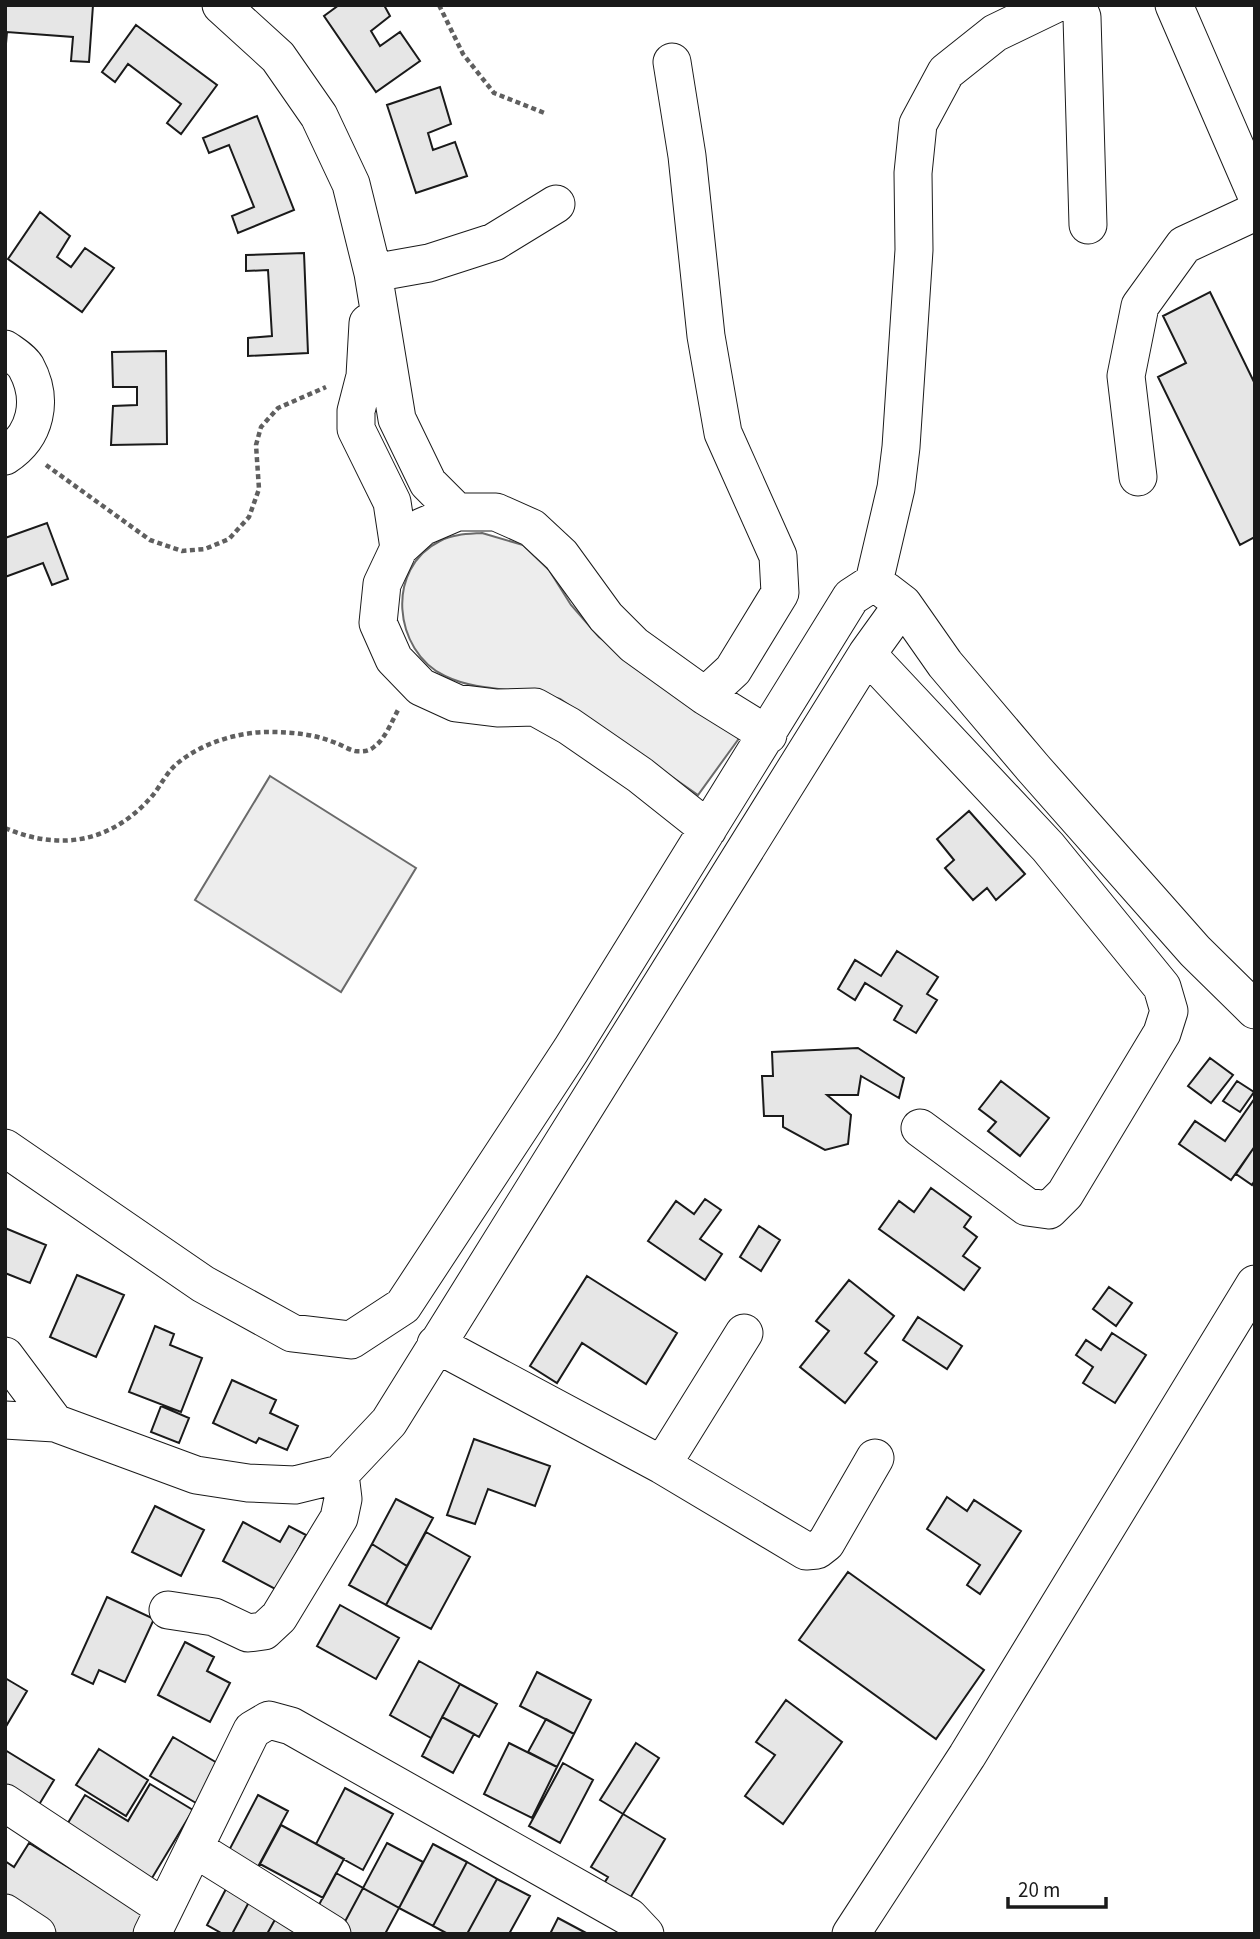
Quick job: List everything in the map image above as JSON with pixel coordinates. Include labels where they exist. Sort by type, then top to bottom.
[{"type":"street","points":[[221,5],[278,57],[319,116],[351,184],[373,273],[397,419],[428,483],[457,512]]},
{"type":"street","points":[[5,1148],[203,1284],[292,1333],[351,1340],[403,1306],[571,1050],[851,597],[874,582],[896,488],[901,447],[914,250],[913,173],[918,124],[946,72],[995,33],[1053,5]]},
{"type":"street","points":[[1077,5],[1082,18],[1088,225]]},
{"type":"street","points":[[1174,5],[1255,192]]},
{"type":"street","points":[[672,62],[687,156],[706,336],[723,433],[778,556],[780,593],[733,670],[705,696]]},
{"type":"street","points":[[373,273],[429,263],[494,242],[556,204]]},
{"type":"street","points":[[1138,477],[1126,376],[1140,306],[1184,245],[1255,212]]},
{"type":"street","points":[[373,273],[365,376],[356,411],[356,429],[392,502],[399,548]]},
{"type":"street","points":[[5,349],[25,365],[37,394],[33,423],[13,451]]},
{"type":"street","points":[[708,830],[640,775],[569,726],[535,707],[497,708],[456,703],[421,687],[394,659],[378,623],[382,584],[399,548],[422,527],[457,512],[496,513],[532,528],[561,555],[606,617],[625,636],[705,696],[768,735]]},
{"type":"street","points":[[874,582],[903,604],[945,664],[1034,769],[1195,951],[1255,1010]]},
{"type":"street","points":[[5,1420],[55,1423],[197,1475],[248,1483],[295,1485],[340,1474],[389,1422],[765,822],[867,654],[903,604]]},
{"type":"street","points":[[867,654],[1048,847],[1162,987],[1169,1011],[1162,1033],[1065,1194],[1049,1210],[1027,1207],[920,1128]]},
{"type":"street","points":[[851,1934],[967,1756],[1255,1283]]},
{"type":"street","points":[[662,1465],[744,1333]]},
{"type":"street","points":[[436,1345],[662,1465],[806,1551],[817,1550],[826,1543],[875,1458]]},
{"type":"street","points":[[5,1356],[55,1423]]},
{"type":"street","points":[[168,1610],[214,1617],[248,1633],[264,1631],[279,1617],[338,1518],[343,1499],[340,1474]]},
{"type":"street","points":[[5,1803],[158,1921],[252,1730],[269,1720],[291,1726],[629,1917],[645,1934]]},
{"type":"street","points":[[194,1848],[332,1934]]},
{"type":"street","points":[[5,1913],[37,1934]]},
{"type":"path","points":[[439,5],[463,54],[494,93],[547,114]]},
{"type":"path","points":[[13,451],[150,540],[182,551],[205,549],[229,539],[249,517],[259,489],[256,445],[261,427],[284,404],[327,386]]},
{"type":"path","points":[[5,828],[32,838],[58,842],[87,840],[110,832],[132,817],[177,763],[204,747],[232,736],[265,732],[302,733],[355,751],[367,751],[377,745],[401,706]]},
{"type":"shaded area","points":[[482,533],[523,545],[549,570],[571,605],[599,637],[740,737],[698,795],[560,699],[473,685],[445,676],[428,664],[415,648],[406,629],[402,609],[410,570],[422,554],[440,541],[455,536]]},
{"type":"shaded area","points":[[270,776],[416,868],[341,992],[195,900]]},
{"type":"building","points":[[5,5],[93,5],[89,62],[71,61],[73,37],[7,32],[5,55]]},
{"type":"building","points":[[339,5],[384,5],[390,16],[371,31],[380,46],[400,32],[420,61],[376,92],[324,16]]},
{"type":"building","points":[[136,25],[217,85],[181,134],[167,123],[181,104],[128,64],[115,82],[102,72]]},
{"type":"building","points":[[440,87],[451,124],[428,133],[433,150],[455,142],[467,176],[416,193],[387,105]]},
{"type":"building","points":[[257,116],[294,210],[238,233],[232,216],[254,207],[229,145],[209,153],[203,138]]},
{"type":"building","points":[[40,212],[70,236],[57,257],[71,267],[85,248],[114,268],[82,312],[8,259]]},
{"type":"building","points":[[304,253],[308,353],[248,356],[248,338],[272,336],[268,270],[246,271],[246,255]]},
{"type":"building","points":[[1210,292],[1255,384],[1255,537],[1240,545],[1158,377],[1186,363],[1163,316]]},
{"type":"building","points":[[166,351],[167,444],[111,445],[113,406],[137,405],[137,387],[113,387],[112,352]]},
{"type":"building","points":[[47,523],[68,579],[52,585],[43,563],[5,577],[5,538]]},
{"type":"building","points":[[969,811],[1025,874],[996,900],[987,888],[973,900],[945,868],[954,860],[937,839]]},
{"type":"building","points":[[897,951],[938,977],[927,994],[937,1000],[916,1033],[894,1020],[902,1006],[865,983],[855,1000],[838,989],[855,960],[881,976]]},
{"type":"building","points":[[858,1048],[904,1078],[899,1098],[861,1076],[858,1095],[827,1095],[851,1115],[848,1144],[825,1150],[783,1127],[783,1116],[764,1116],[762,1076],[773,1076],[772,1052]]},
{"type":"building","points":[[1210,1058],[1233,1075],[1211,1103],[1188,1086]]},
{"type":"building","points":[[1001,1081],[1049,1118],[1020,1156],[988,1131],[996,1122],[979,1109]]},
{"type":"building","points":[[1237,1081],[1254,1092],[1240,1112],[1223,1101]]},
{"type":"building","points":[[1255,1098],[1255,1146],[1231,1180],[1179,1144],[1195,1121],[1225,1141]]},
{"type":"building","points":[[1255,1146],[1255,1180],[1252,1185],[1236,1174]]},
{"type":"building","points":[[931,1188],[971,1217],[964,1227],[977,1237],[963,1256],[980,1268],[964,1290],[879,1229],[899,1201],[914,1212]]},
{"type":"building","points":[[705,1199],[721,1210],[700,1239],[722,1254],[705,1280],[648,1241],[676,1201],[694,1214]]},
{"type":"building","points":[[759,1226],[780,1240],[761,1271],[740,1257]]},
{"type":"building","points":[[5,1228],[46,1245],[30,1283],[5,1273]]},
{"type":"building","points":[[77,1275],[124,1295],[96,1357],[50,1337]]},
{"type":"building","points":[[587,1276],[677,1333],[646,1384],[582,1343],[557,1383],[530,1366]]},
{"type":"building","points":[[849,1280],[894,1316],[865,1353],[877,1362],[845,1403],[800,1367],[829,1331],[816,1321]]},
{"type":"building","points":[[1109,1287],[1132,1303],[1116,1326],[1093,1309]]},
{"type":"building","points":[[918,1317],[962,1346],[947,1369],[903,1340]]},
{"type":"building","points":[[155,1326],[174,1334],[170,1345],[202,1358],[181,1412],[129,1392]]},
{"type":"building","points":[[1112,1333],[1146,1355],[1115,1403],[1083,1383],[1093,1367],[1076,1355],[1086,1340],[1101,1350]]},
{"type":"building","points":[[232,1380],[276,1400],[270,1413],[298,1426],[287,1450],[259,1438],[256,1443],[213,1423]]},
{"type":"building","points":[[161,1406],[189,1418],[179,1443],[151,1432]]},
{"type":"building","points":[[474,1439],[550,1466],[535,1506],[488,1489],[475,1524],[447,1515]]},
{"type":"building","points":[[947,1497],[967,1511],[974,1500],[1021,1531],[980,1594],[967,1585],[980,1565],[927,1529]]},
{"type":"building","points":[[396,1499],[433,1518],[407,1566],[372,1544]]},
{"type":"building","points":[[155,1506],[204,1530],[181,1576],[132,1552]]},
{"type":"building","points":[[243,1522],[280,1542],[289,1526],[306,1535],[277,1590],[223,1561]]},
{"type":"building","points":[[426,1532],[470,1557],[431,1629],[386,1605]]},
{"type":"building","points":[[372,1544],[407,1566],[386,1605],[349,1585]]},
{"type":"building","points":[[848,1572],[984,1670],[936,1739],[799,1640]]},
{"type":"building","points":[[107,1597],[154,1619],[125,1682],[99,1670],[93,1684],[72,1674]]},
{"type":"building","points":[[340,1605],[399,1638],[376,1679],[317,1646]]},
{"type":"building","points":[[185,1642],[214,1657],[207,1671],[230,1683],[210,1722],[158,1695]]},
{"type":"building","points":[[419,1661],[460,1684],[431,1738],[390,1715]]},
{"type":"building","points":[[537,1672],[591,1700],[574,1734],[520,1706]]},
{"type":"building","points":[[5,1678],[27,1691],[5,1728]]},
{"type":"building","points":[[460,1684],[497,1704],[479,1737],[442,1717]]},
{"type":"building","points":[[786,1700],[842,1742],[783,1824],[745,1796],[775,1755],[756,1742]]},
{"type":"building","points":[[442,1717],[474,1734],[453,1773],[422,1756]]},
{"type":"building","points":[[546,1719],[574,1734],[557,1767],[528,1752]]},
{"type":"building","points":[[173,1737],[219,1764],[196,1803],[150,1776]]},
{"type":"building","points":[[509,1743],[557,1767],[532,1818],[484,1794]]},
{"type":"building","points":[[636,1743],[659,1758],[623,1814],[600,1800]]},
{"type":"building","points":[[99,1749],[148,1780],[126,1816],[76,1785]]},
{"type":"building","points":[[5,1750],[54,1780],[37,1808],[5,1789]]},
{"type":"building","points":[[563,1763],[593,1780],[560,1843],[529,1826]]},
{"type":"building","points":[[150,1784],[193,1810],[149,1883],[63,1831],[85,1795],[128,1821]]},
{"type":"building","points":[[345,1788],[393,1814],[363,1870],[316,1844]]},
{"type":"building","points":[[258,1795],[288,1811],[254,1874],[225,1858]]},
{"type":"building","points":[[623,1814],[665,1839],[626,1905],[600,1890],[608,1877],[591,1867]]},
{"type":"building","points":[[281,1825],[344,1859],[323,1898],[260,1864]]},
{"type":"building","points":[[29,1843],[147,1916],[137,1934],[52,1934],[5,1905],[5,1861],[14,1867]]},
{"type":"building","points":[[387,1843],[423,1862],[399,1908],[363,1888]]},
{"type":"building","points":[[433,1844],[467,1862],[433,1926],[399,1908]]},
{"type":"building","points":[[467,1862],[497,1879],[467,1934],[448,1934],[433,1926]]},
{"type":"building","points":[[336,1873],[363,1888],[341,1929],[314,1914]]},
{"type":"building","points":[[497,1879],[530,1896],[509,1934],[467,1934]]},
{"type":"building","points":[[363,1888],[399,1908],[385,1934],[349,1934],[341,1929]]},
{"type":"building","points":[[226,1889],[249,1902],[232,1934],[223,1934],[207,1925]]},
{"type":"building","points":[[249,1902],[277,1916],[267,1934],[232,1934]]},
{"type":"building","points":[[277,1916],[299,1929],[296,1934],[267,1934]]},
{"type":"building","points":[[558,1918],[588,1934],[550,1934]]}]
